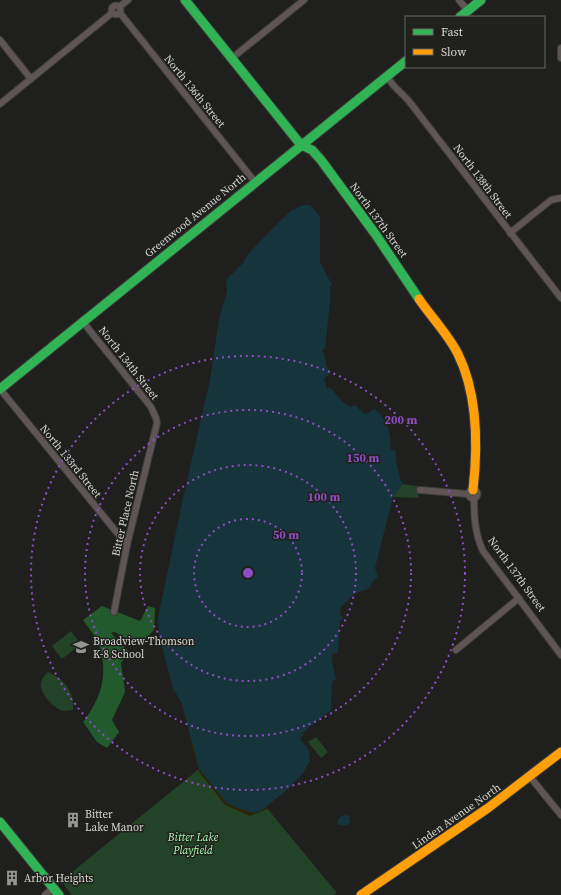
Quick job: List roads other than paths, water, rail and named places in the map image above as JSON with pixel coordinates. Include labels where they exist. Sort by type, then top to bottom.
[{"type":"street","name":"North 136th Street","points":[[108,0],[117,9],[255,182]]},
{"type":"street","points":[[0,104],[112,13],[111,9],[117,9],[128,0]]},
{"type":"street","name":"North 137th Street","points":[[186,0],[301,145],[313,150],[353,202],[438,324],[462,363],[467,382],[475,436],[476,471],[472,494],[478,542],[486,555],[561,655]]},
{"type":"street","points":[[232,58],[304,0]]},
{"type":"street","points":[[459,0],[468,11]]},
{"type":"street","points":[[461,16],[481,0]]},
{"type":"street","points":[[0,40],[31,79]]},
{"type":"street","name":"Greenwood Avenue North","points":[[0,389],[405,62]]},
{"type":"street","name":"North 138th Street","points":[[387,77],[408,100],[561,298]]},
{"type":"street","points":[[510,233],[551,200],[561,198]]},
{"type":"street","name":"North 134th Street","points":[[83,322],[151,407],[156,418]]},
{"type":"street","name":"North 133rd Street","points":[[0,389],[127,546]]},
{"type":"street","name":"Bitter Place North","points":[[114,612],[127,546],[156,428],[156,418]]},
{"type":"street","points":[[420,490],[472,494]]},
{"type":"street","points":[[456,650],[519,598]]},
{"type":"street","name":"Linden Avenue North","points":[[361,895],[478,817],[531,778],[561,752]]},
{"type":"street","points":[[531,778],[561,815]]},
{"type":"street","points":[[0,822],[56,891],[45,895]]},
{"type":"water","points":[[303,205],[310,205],[320,216],[320,262],[332,285],[330,287],[330,306],[325,348],[321,352],[324,353],[326,365],[331,372],[324,379],[327,389],[330,387],[345,404],[351,407],[355,405],[363,413],[367,414],[373,409],[379,413],[387,425],[391,450],[395,450],[397,466],[402,484],[393,497],[375,568],[378,577],[368,589],[354,594],[341,607],[340,613],[343,619],[340,621],[338,653],[332,654],[332,662],[336,679],[332,682],[331,710],[302,733],[304,735],[300,738],[309,751],[310,761],[303,773],[288,789],[261,811],[254,813],[234,807],[226,802],[199,769],[182,704],[173,688],[159,636],[158,618],[210,380],[219,319],[227,291],[226,280],[243,263],[248,254],[278,223],[292,210]]},
{"type":"water","points":[[341,816],[350,816],[349,819],[351,822],[347,825],[339,825],[337,823]]},
{"type":"place","name":"Broadview-Thomson K-8 School","points":[[81,647]]},
{"type":"place","name":"Bitter Lake Manor","points":[[73,820]]},
{"type":"place","name":"Arbor Heights","points":[[12,878]]},
{"type":"park label","name":"Bitter Lake Playfield","points":[[193,843]]}]
